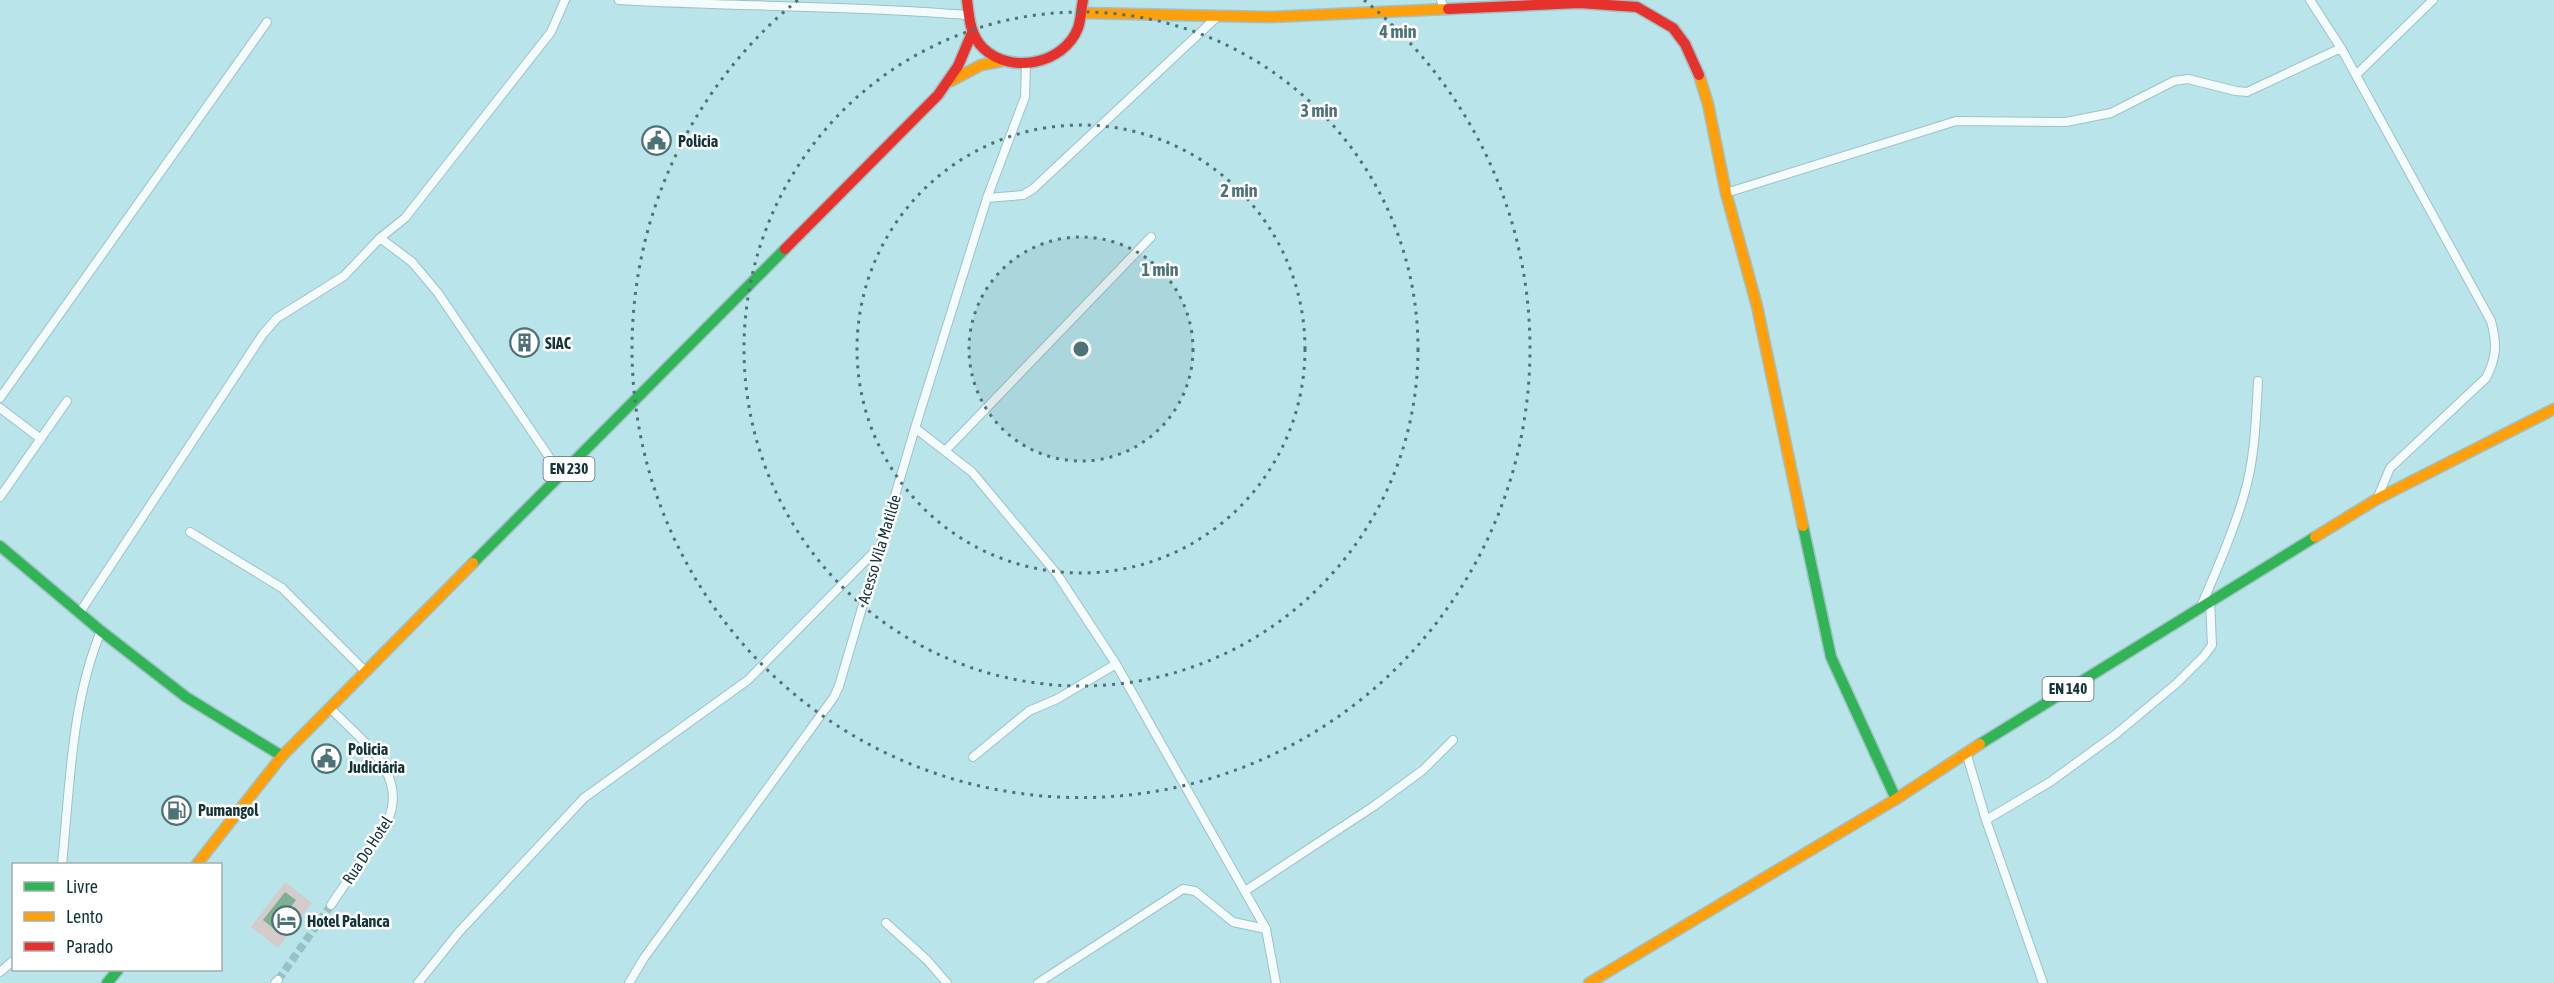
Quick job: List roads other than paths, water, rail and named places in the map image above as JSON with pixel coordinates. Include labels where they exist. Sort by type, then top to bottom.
[{"type":"main road","points":[[967,0],[966,15],[972,33],[983,48],[1002,61],[1026,65],[1045,62],[1063,50],[1077,34],[1083,13],[1083,0]]},
{"type":"main road","points":[[1083,13],[1269,17],[1443,5],[1584,2],[1637,7],[1672,28],[1685,44],[1697,69],[1708,104],[1726,193],[1757,306],[1831,657],[1896,799]]},
{"type":"main road","name":"EN 230","points":[[197,863],[282,756],[562,477],[950,82],[967,50],[972,33]]},
{"type":"main road","name":"EN 230","points":[[950,82],[981,65],[1002,61]]},
{"type":"main road","name":"EN 140","points":[[1589,983],[1896,799],[1966,752],[2377,499],[2554,409]]},
{"type":"main road","points":[[0,546],[101,631],[186,697],[282,756]]},
{"type":"street","points":[[80,612],[262,334],[278,318],[344,276],[380,238],[414,209],[551,32],[565,0]]},
{"type":"street","points":[[619,0],[892,8],[966,15]]},
{"type":"street","points":[[2310,0],[2341,48],[2491,321],[2497,342],[2494,363],[2486,378],[2390,468],[2377,499]]},
{"type":"street","points":[[2356,75],[2433,0]]},
{"type":"street","points":[[987,198],[1023,195],[1033,189],[1219,15]]},
{"type":"street","points":[[0,398],[267,22]]},
{"type":"street","points":[[1726,193],[1956,121],[2075,121],[2111,113],[2174,81],[2188,79],[2247,92],[2341,48]]},
{"type":"street","name":"Acesso Vila Matilde","points":[[629,983],[644,958],[834,697],[839,686],[878,548],[987,198],[1025,97],[1026,65]]},
{"type":"street","points":[[946,450],[1151,237]]},
{"type":"street","points":[[380,238],[412,262],[438,293],[562,477]]},
{"type":"street","points":[[1986,820],[2050,782],[2116,734],[2177,683],[2212,645],[2205,604],[2245,494],[2254,447],[2258,381]]},
{"type":"street","points":[[0,497],[68,401]]},
{"type":"street","points":[[0,408],[41,439]]},
{"type":"street","points":[[915,428],[972,472],[1057,574],[1116,664],[1266,929],[1276,983]]},
{"type":"street","points":[[190,532],[282,588],[366,672]]},
{"type":"street","points":[[418,983],[459,932],[584,798],[748,680],[878,548]]},
{"type":"street","points":[[62,863],[78,708],[92,654],[101,631]]},
{"type":"street","points":[[973,757],[1029,711],[1057,699],[1116,664]]},
{"type":"street","name":"Rua Do Hotel","points":[[330,708],[380,760],[395,794],[394,808],[387,822],[331,905]]},
{"type":"street","points":[[1245,891],[1391,794],[1424,770],[1453,740]]},
{"type":"street","points":[[1966,752],[1986,820],[2043,983]]},
{"type":"street","points":[[1038,983],[1189,888],[1233,922],[1266,929]]},
{"type":"street","points":[[886,923],[927,960],[947,983]]},
{"type":"street","points":[[0,972],[12,962]]},
{"type":"tunnel","points":[[278,980],[331,905]]},
{"type":"place","name":"Policia","points":[[657,141]]},
{"type":"place","name":"SIAC","points":[[524,343]]},
{"type":"place","name":"Policia Judiciária","points":[[327,758]]},
{"type":"place","name":"Pumangol","points":[[177,810]]},
{"type":"place","name":"Hotel Palanca","points":[[286,921]]}]
